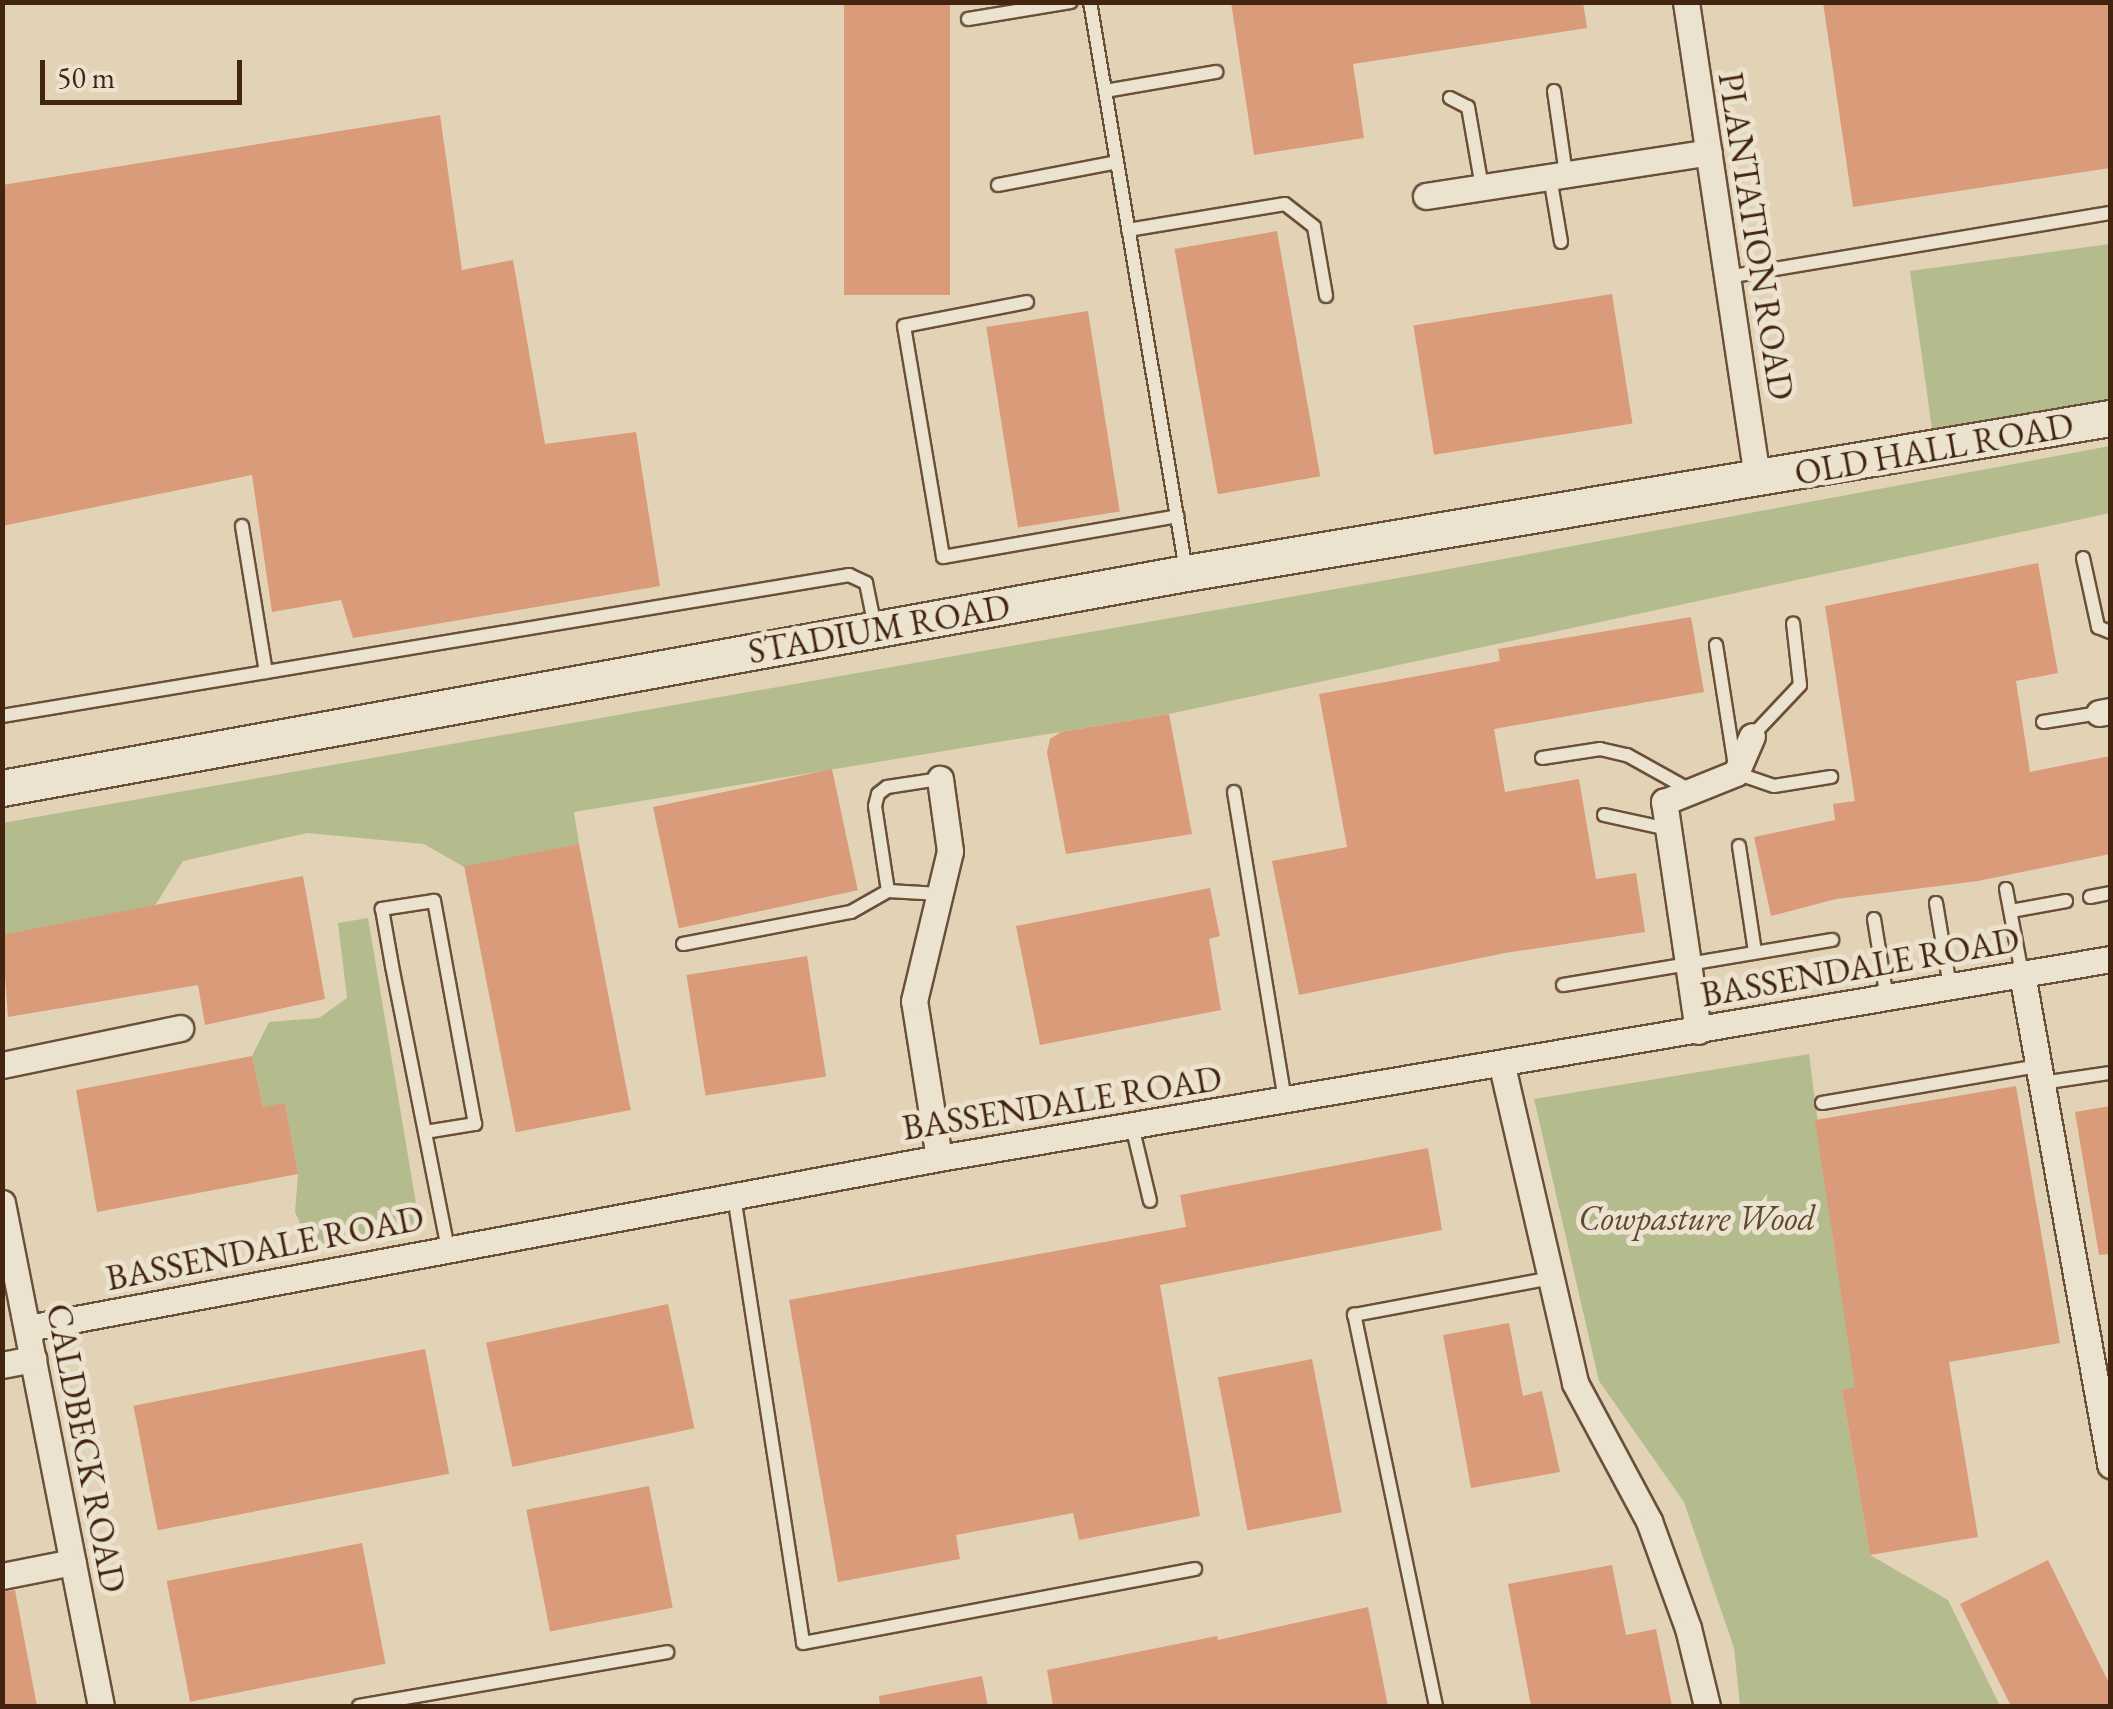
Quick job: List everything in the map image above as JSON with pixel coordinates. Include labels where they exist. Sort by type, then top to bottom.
[{"type":"street","name":"PLANTATION ROAD","points":[[1686,2],[1757,479]]},
{"type":"street","points":[[1426,196],[1708,152]]},
{"type":"street","name":"OLD HALL ROAD","points":[[1757,479],[2110,418]]},
{"type":"street","name":"STADIUM ROAD","points":[[2,788],[1186,573],[1757,479]]},
{"type":"street","points":[[1698,1031],[1664,802],[1736,772],[1752,736]]},
{"type":"street","points":[[939,1158],[914,1000],[950,851],[940,779]]},
{"type":"street","name":"BASSENDALE ROAD","points":[[28,1328],[939,1158],[1502,1066],[2110,959]]},
{"type":"street","points":[[2022,974],[2110,1465]]},
{"type":"street","points":[[2,1064],[180,1028]]},
{"type":"street","points":[[1502,1066],[1575,1383],[1649,1521],[1688,1628],[1708,1706]]},
{"type":"street","name":"CALDBECK ROAD","points":[[2,1203],[101,1706]]},
{"type":"street","points":[[2,1365],[33,1359]]},
{"type":"street","points":[[2,1576],[73,1562]]},
{"type":"lane","points":[[968,20],[1071,2]]},
{"type":"lane","points":[[1090,2],[1186,573]]},
{"type":"lane","points":[[1105,91],[1216,72]]},
{"type":"lane","points":[[1554,92],[1561,242]]},
{"type":"lane","points":[[1450,98],[1468,107],[1482,188]]},
{"type":"lane","points":[[998,185],[1117,162]]},
{"type":"lane","points":[[1128,230],[1285,204],[1314,227],[1326,296]]},
{"type":"lane","points":[[1727,276],[2110,213]]},
{"type":"lane","points":[[1027,302],[904,326],[943,557],[1177,516]]},
{"type":"lane","points":[[242,526],[266,672]]},
{"type":"lane","points":[[2083,558],[2098,627],[2110,632]]},
{"type":"lane","points":[[2,716],[849,575],[866,583],[876,630]]},
{"type":"lane","points":[[1752,736],[1800,685],[1793,623]]},
{"type":"lane","points":[[1716,644],[1736,772],[1774,786],[1831,777]]},
{"type":"lane","points":[[2043,722],[2105,712]]},
{"type":"lane","points":[[1542,758],[1600,749],[1627,755],[1692,791]]},
{"type":"lane","points":[[888,891],[875,806],[878,794],[888,787],[940,779]]},
{"type":"lane","points":[[1234,792],[1285,1101]]},
{"type":"lane","points":[[1604,815],[1668,829]]},
{"type":"lane","points":[[1739,846],[1755,952]]},
{"type":"lane","points":[[2006,890],[2022,974]]},
{"type":"lane","points":[[683,944],[851,912],[888,891],[940,894]]},
{"type":"lane","points":[[2090,897],[2110,893]]},
{"type":"lane","points":[[425,1132],[475,1124],[434,901],[382,909],[425,1132],[448,1250]]},
{"type":"lane","points":[[2010,912],[2066,901]]},
{"type":"lane","points":[[1936,903],[1950,986]]},
{"type":"lane","points":[[1874,919],[1887,998]]},
{"type":"lane","points":[[1563,984],[1832,940]]},
{"type":"lane","points":[[1822,1102],[2040,1074],[2110,1072]]},
{"type":"lane","points":[[1132,1126],[1150,1201]]},
{"type":"lane","points":[[734,1196],[803,1644],[1195,1569]]},
{"type":"lane","points":[[1436,1706],[1354,1315],[1551,1278]]},
{"type":"lane","points":[[358,1706],[666,1652]]},
{"type":"green space","points":[[2110,244],[2110,399],[1932,429],[1910,271]]},
{"type":"green space","points":[[2110,446],[2110,513],[1169,714],[574,812],[579,844],[464,867],[424,844],[307,833],[183,861],[154,907],[3,935],[2,823],[1438,571]]},
{"type":"green space","points":[[368,918],[418,1215],[412,1229],[381,1241],[312,1251],[295,1212],[298,1174],[285,1104],[263,1107],[252,1056],[269,1022],[319,1018],[347,998],[338,923]]},
{"type":"green space","name":"Cowpasture Wood","points":[[1809,1054],[1834,1248],[1862,1386],[1842,1390],[1870,1555],[1948,1600],[2000,1706],[1740,1706],[1734,1648],[1684,1502],[1599,1381],[1534,1099]]},
{"type":"building","points":[[844,2],[950,2],[950,295],[844,295]]},
{"type":"building","points":[[1231,2],[1583,2],[1587,28],[1353,64],[1364,138],[1254,155]]},
{"type":"building","points":[[1823,2],[2110,2],[2110,168],[1853,207]]},
{"type":"building","points":[[440,115],[462,270],[513,260],[545,444],[636,432],[660,586],[353,638],[341,600],[272,612],[252,475],[2,526],[2,185]]},
{"type":"building","points":[[1277,231],[1320,476],[1218,494],[1175,249]]},
{"type":"building","points":[[1612,294],[1632,423],[1434,455],[1413,325]]},
{"type":"building","points":[[1088,311],[1120,512],[1018,528],[986,327]]},
{"type":"building","points":[[2038,563],[2058,673],[2016,681],[2030,772],[2110,756],[2110,854],[1978,881],[1836,899],[1771,916],[1754,837],[1835,820],[1833,804],[1855,801],[1825,606]]},
{"type":"building","points":[[1691,617],[1704,692],[1494,729],[1505,792],[1579,779],[1596,879],[1636,873],[1645,932],[1505,953],[1299,995],[1272,861],[1347,847],[1319,694],[1500,661],[1498,649]]},
{"type":"building","points":[[1169,714],[1192,834],[1066,854],[1047,752],[1050,739],[1061,732]]},
{"type":"building","points":[[832,769],[858,890],[679,928],[653,807]]},
{"type":"building","points":[[579,844],[631,1110],[516,1132],[464,866]]},
{"type":"building","points":[[303,876],[325,999],[205,1025],[198,985],[8,1017],[2,935]]},
{"type":"building","points":[[1210,888],[1220,936],[1209,939],[1221,1010],[1040,1045],[1016,926]]},
{"type":"building","points":[[807,956],[826,1076],[706,1096],[687,975]]},
{"type":"building","points":[[252,1056],[263,1107],[285,1103],[298,1174],[97,1212],[76,1090]]},
{"type":"building","points":[[2016,1086],[2060,1343],[1949,1362],[1978,1537],[1870,1555],[1842,1390],[1855,1387],[1815,1120]]},
{"type":"building","points":[[2110,1106],[2110,1254],[2099,1255],[2075,1112]]},
{"type":"building","points":[[1428,1148],[1442,1230],[1160,1285],[1200,1516],[1079,1540],[1073,1513],[956,1535],[960,1559],[838,1582],[789,1300],[1186,1227],[1180,1195]]},
{"type":"building","points":[[668,1304],[694,1428],[512,1467],[486,1343]]},
{"type":"building","points":[[1509,1323],[1523,1396],[1542,1391],[1560,1472],[1471,1488],[1443,1335]]},
{"type":"building","points":[[425,1349],[449,1474],[158,1530],[133,1406]]},
{"type":"building","points":[[1312,1359],[1342,1512],[1248,1530],[1218,1377]]},
{"type":"building","points":[[649,1486],[673,1608],[550,1632],[526,1510]]},
{"type":"building","points":[[362,1543],[385,1664],[190,1702],[167,1581]]},
{"type":"building","points":[[2048,1560],[2110,1685],[2110,1706],[2011,1706],[1960,1604]]},
{"type":"building","points":[[1612,1565],[1626,1635],[1656,1629],[1672,1706],[1531,1706],[1508,1584]]},
{"type":"building","points":[[15,1590],[37,1706],[2,1706],[2,1592]]},
{"type":"building","points":[[1368,1607],[1388,1706],[1053,1706],[1047,1670],[1217,1636],[1218,1640]]},
{"type":"building","points":[[982,1676],[988,1706],[880,1706],[879,1696]]}]
